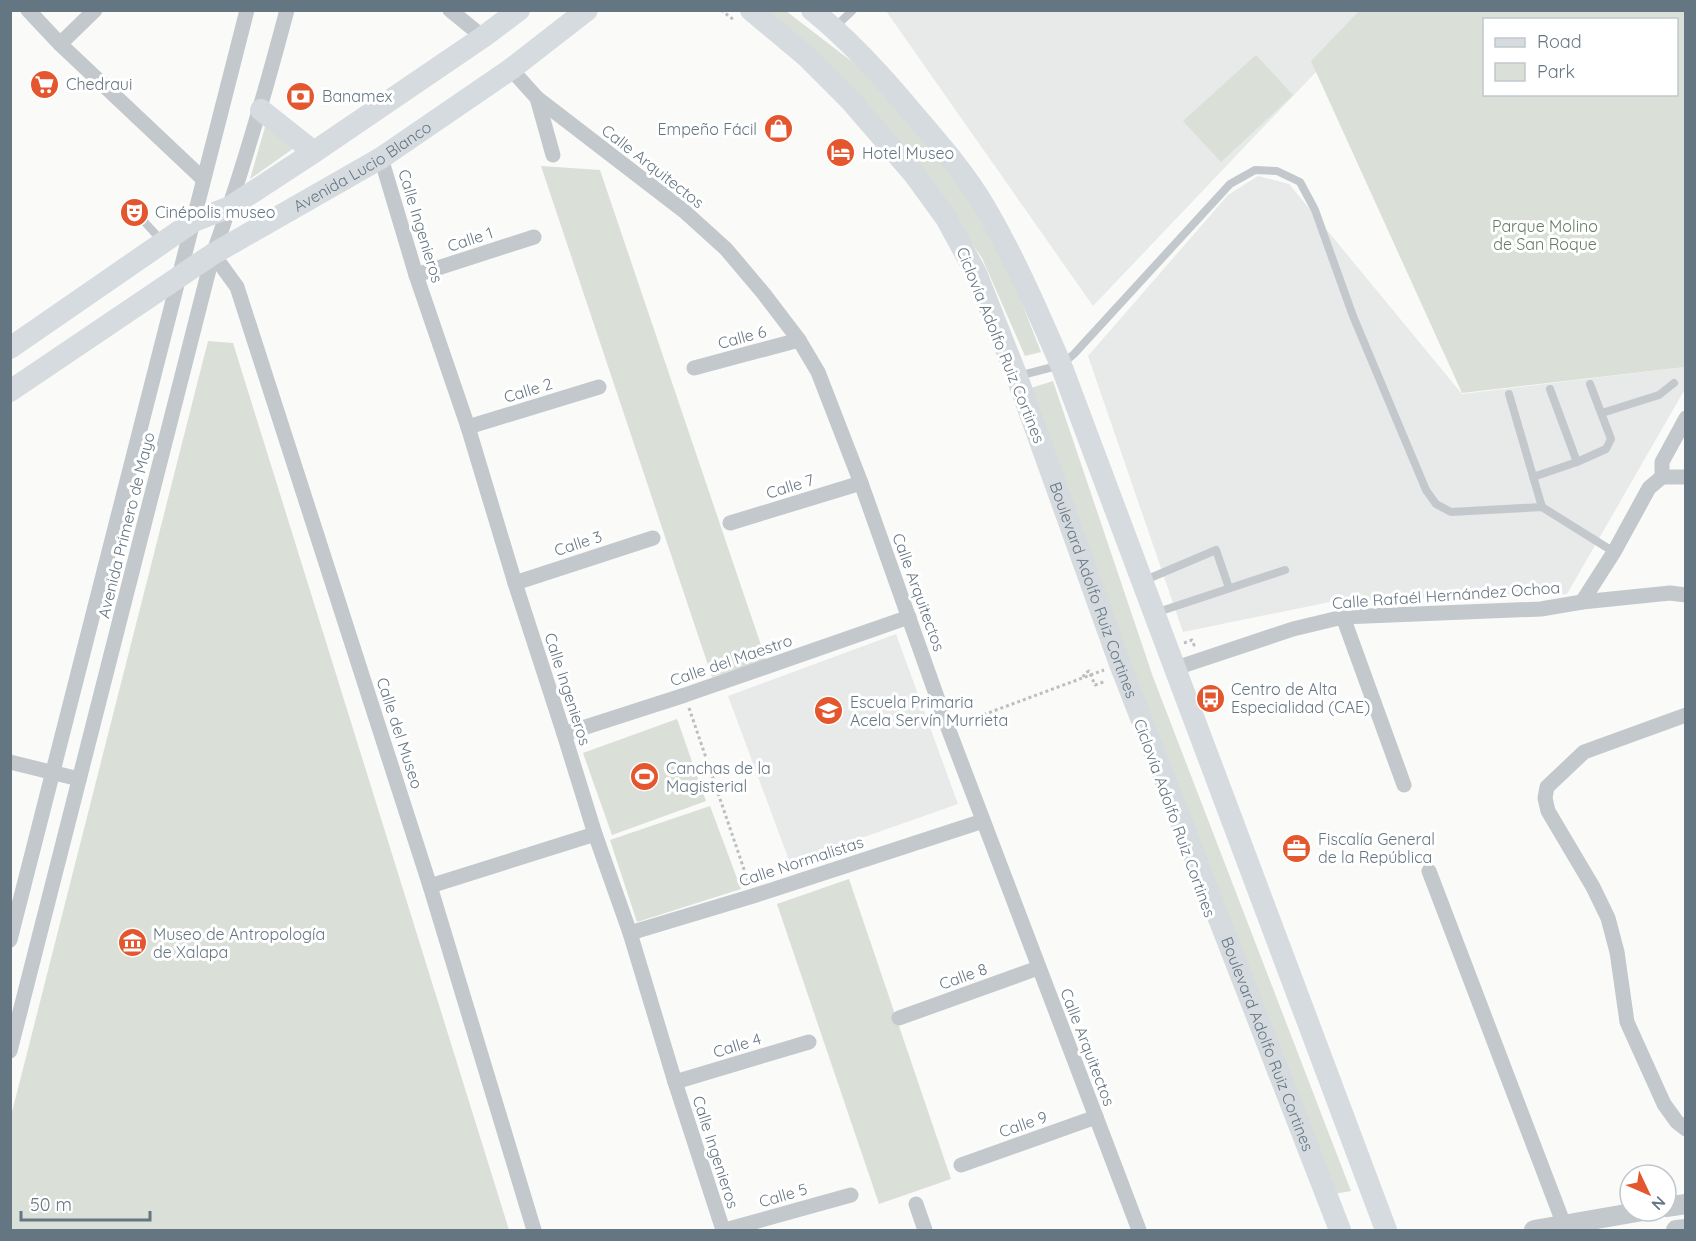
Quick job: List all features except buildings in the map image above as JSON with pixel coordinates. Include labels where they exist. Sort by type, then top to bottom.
[{"type":"main road","points":[[10,348],[194,221],[230,207],[314,152],[483,38],[519,10]]},
{"type":"main road","name":"Avenida Lucio Blanco","points":[[10,391],[213,254],[381,158],[511,69],[587,10]]},
{"type":"main road","points":[[812,10],[834,28],[879,73],[944,149],[985,206],[1014,259],[1062,365],[1386,1230]]},
{"type":"main road","name":"Boulevard Adolfo Ruiz Cortines","points":[[745,17],[806,56],[850,101],[914,174],[946,218],[976,273],[1017,377],[1120,664],[1340,1230]]},
{"type":"main road","points":[[261,110],[314,152]]},
{"type":"street","points":[[28,10],[60,44],[204,179]]},
{"type":"street","points":[[60,44],[95,10]]},
{"type":"street","name":"Avenida Primero de Mayo","points":[[10,940],[248,10]]},
{"type":"street","name":"Avenida Primero de Mayo","points":[[10,1051],[213,254],[261,110],[287,10]]},
{"type":"street","points":[[450,10],[483,38]]},
{"type":"street","name":"Calle Arquitectos","points":[[511,69],[537,98],[684,211],[726,249],[799,340],[818,372],[861,483],[948,728],[1139,1230]]},
{"type":"street","points":[[537,98],[553,155]]},
{"type":"street","name":"Calle Ingenieros","points":[[381,158],[416,275],[468,427],[595,834],[630,933],[675,1082],[724,1230]]},
{"type":"street","name":"Calle 1","points":[[416,275],[534,237]]},
{"type":"street","name":"Calle del Museo","points":[[213,254],[237,287],[430,886],[534,1230]]},
{"type":"street","name":"Calle 6","points":[[694,368],[799,340]]},
{"type":"street","name":"Calle 2","points":[[468,427],[599,387]]},
{"type":"street","points":[[1662,470],[1686,418]]},
{"type":"street","points":[[1662,470],[1686,433]]},
{"type":"street","points":[[1662,470],[1686,477]]},
{"type":"street","name":"Calle Rafaél Hernández Ochoa","points":[[1582,602],[1662,470]]},
{"type":"street","name":"Calle 7","points":[[730,523],[861,483]]},
{"type":"street","name":"Calle 3","points":[[515,583],[653,538]]},
{"type":"street","name":"Calle Rafaél Hernández Ochoa","points":[[1176,668],[1293,629],[1343,616],[1541,609],[1582,602],[1670,593],[1686,595]]},
{"type":"street","points":[[1343,616],[1404,785]]},
{"type":"street","name":"Calle del Maestro","points":[[564,734],[685,695],[909,617]]},
{"type":"street","points":[[1686,716],[1584,752],[1547,787],[1545,798],[1548,811],[1593,887],[1608,918],[1617,952],[1627,1022],[1664,1104],[1677,1122],[1686,1128]]},
{"type":"street","points":[[10,762],[79,778]]},
{"type":"street","name":"Calle Normalistas","points":[[630,933],[753,896],[983,821]]},
{"type":"street","points":[[430,886],[595,834]]},
{"type":"street","points":[[1429,871],[1565,1228]]},
{"type":"street","name":"Calle 8","points":[[899,1018],[1038,968]]},
{"type":"street","name":"Calle 4","points":[[675,1082],[809,1042]]},
{"type":"street","name":"Calle 9","points":[[961,1165],[1096,1117]]},
{"type":"street","name":"Calle 5","points":[[724,1230],[851,1195]]},
{"type":"street","points":[[916,1204],[925,1230]]},
{"type":"street","points":[[1534,1230],[1565,1228],[1618,1216]]},
{"type":"street","points":[[1678,1230],[1686,1229]]},
{"type":"lane","points":[[834,28],[853,10]]},
{"type":"lane","points":[[1017,377],[1062,365],[1230,184],[1255,170],[1277,171],[1300,182],[1315,210],[1353,316],[1426,490],[1436,504],[1451,512],[1542,507],[1614,552]]},
{"type":"lane","points":[[140,217],[164,242]]},
{"type":"lane","points":[[1602,413],[1659,395],[1674,383]]},
{"type":"lane","points":[[1533,477],[1606,449],[1611,438],[1590,384]]},
{"type":"lane","points":[[1550,389],[1577,462]]},
{"type":"lane","points":[[1509,394],[1542,507]]},
{"type":"lane","points":[[1143,581],[1216,550],[1229,588]]},
{"type":"lane","points":[[1155,613],[1285,570]]},
{"type":"path","points":[[721,10],[745,17]]},
{"type":"path","points":[[948,728],[1084,675],[1120,664]]},
{"type":"path","points":[[1084,675],[1089,671],[1095,685]]},
{"type":"path","points":[[685,695],[753,896]]},
{"type":"shaded area","points":[[886,11],[1374,11],[1093,306]]},
{"type":"shaded area","points":[[1258,176],[1289,184],[1462,394],[1685,367],[1685,389],[1567,594],[1335,601],[1183,632],[1088,356],[1228,195]]},
{"type":"shaded area","points":[[896,634],[958,804],[790,863],[728,696]]},
{"type":"green space","name":"Parque Molino de San Roque","points":[[1360,10],[1685,11],[1685,367],[1462,393],[1311,61]]},
{"type":"green space","points":[[751,11],[786,11],[872,77],[943,160],[1002,253],[1041,352],[1025,356],[982,258],[924,172]]},
{"type":"green space","points":[[1256,55],[1293,95],[1221,162],[1183,121]]},
{"type":"green space","points":[[265,127],[294,148],[250,179]]},
{"type":"green space","points":[[541,166],[600,170],[766,660],[712,677]]},
{"type":"green space","points":[[208,341],[233,343],[509,1230],[11,1230],[11,1116]]},
{"type":"green space","points":[[1053,381],[1153,677],[1351,1191],[1334,1194],[1088,550],[1031,388]]},
{"type":"green space","name":"Canchas de la Magisterial","points":[[677,719],[706,801],[612,835],[583,753]]},
{"type":"green space","points":[[710,806],[741,889],[637,922],[610,840]]},
{"type":"green space","points":[[849,879],[951,1179],[879,1204],[777,904]]},
{"type":"place","name":"Chedraui","points":[[45,84]]},
{"type":"place","name":"Banamex","points":[[301,96]]},
{"type":"place","name":"Empeño Fácil","points":[[778,129]]},
{"type":"place","name":"Hotel Museo","points":[[841,153]]},
{"type":"place","name":"Cinépolis museo","points":[[134,212]]},
{"type":"place","name":"Centro de Alta Especialidad (CAE)","points":[[1210,698]]},
{"type":"place","name":"Escuela Primaria Acela Servín Murrieta","points":[[829,711]]},
{"type":"place","name":"Canchas de la Magisterial","points":[[645,777]]},
{"type":"place","name":"Fiscalía General de la República","points":[[1297,848]]},
{"type":"place","name":"Museo de Antropología de Xalapa","points":[[132,943]]}]
